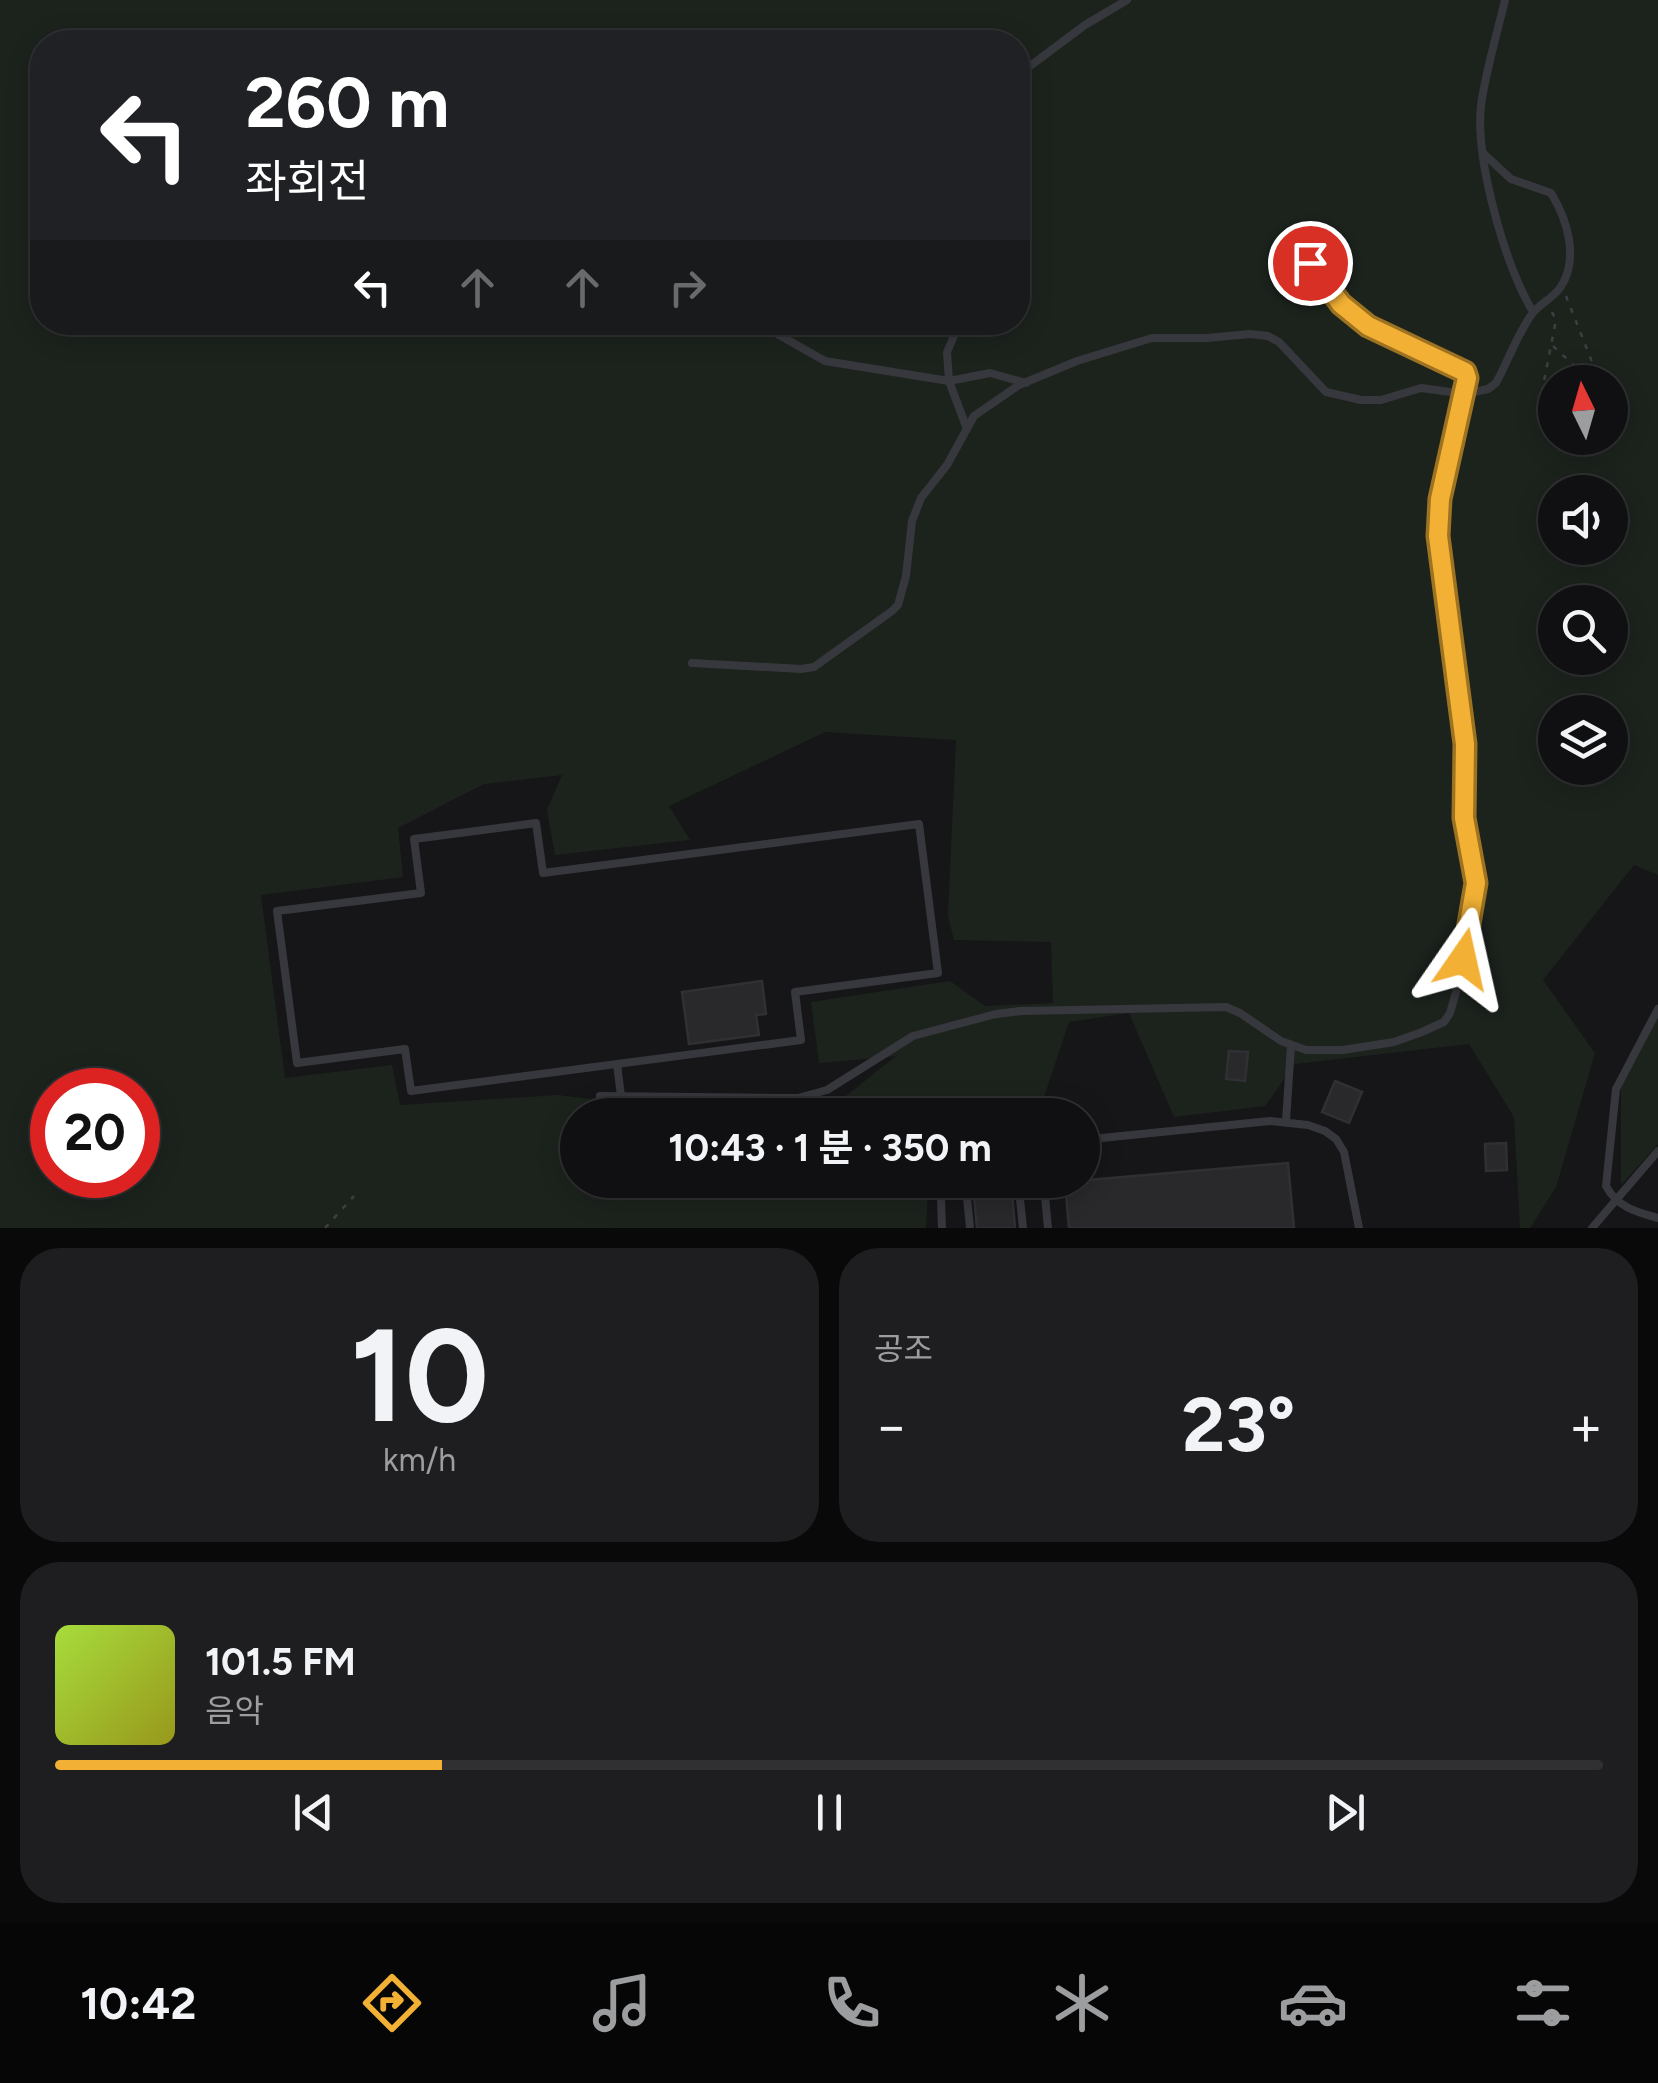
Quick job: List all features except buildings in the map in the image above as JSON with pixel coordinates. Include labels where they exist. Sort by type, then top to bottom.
[{"type":"lane","points":[[1030,66],[1085,24],[1127,0]]},
{"type":"lane","points":[[1505,0],[1481,106],[1484,154],[1512,272],[1533,312]]},
{"type":"lane","points":[[692,663],[814,667],[892,611],[902,593],[912,521],[920,498],[947,465],[974,416],[1026,383],[1078,361],[1152,338],[1250,334],[1279,342],[1326,392],[1362,400],[1380,400],[1421,388],[1464,394],[1496,384],[1533,312],[1562,286],[1569,265],[1570,242],[1562,211],[1551,192],[1511,180],[1484,154]]},
{"type":"lane","points":[[600,1096],[812,1095],[827,1090],[913,1036],[1021,1011],[1226,1007],[1291,1046],[1306,1050],[1342,1050],[1394,1042],[1444,1022],[1456,992],[1476,883],[1464,818],[1465,744],[1438,536],[1440,499],[1467,378],[1465,372],[1368,326],[1341,304],[1310,263]]},
{"type":"lane","points":[[779,335],[825,361],[949,377],[990,373],[1026,383]]},
{"type":"lane","points":[[955,335],[948,352],[949,377],[966,429]]},
{"type":"lane","points":[[536,823],[542,873],[919,824],[938,973],[795,992],[801,1040],[617,1064],[410,1091],[405,1048],[297,1062],[277,911],[421,892],[414,839],[448,834],[536,823]]},
{"type":"lane","points":[[1021,997],[1021,1011]]},
{"type":"lane","points":[[1658,1009],[1613,1098],[1606,1186],[1616,1200],[1638,1213],[1658,1218]]},
{"type":"lane","points":[[1286,1121],[1291,1046]]},
{"type":"lane","points":[[617,1064],[621,1096]]},
{"type":"lane","points":[[1100,1138],[1270,1121],[1308,1124],[1325,1130],[1344,1152],[1359,1228]]},
{"type":"lane","points":[[1592,1228],[1658,1151]]},
{"type":"lane","points":[[942,1198],[942,1228]]},
{"type":"lane","points":[[967,1198],[970,1228]]},
{"type":"lane","points":[[1020,1198],[1023,1228]]},
{"type":"lane","points":[[1045,1198],[1048,1228]]},
{"type":"path","points":[[1562,286],[1593,365]]},
{"type":"path","points":[[1547,302],[1556,320],[1548,365]]},
{"type":"path","points":[[1552,345],[1574,365]]},
{"type":"path","points":[[326,1228],[354,1196]]},
{"type":"shaded area","points":[[0,0],[1658,0],[1658,875],[1634,865],[1543,980],[1595,1053],[1556,1187],[1530,1228],[1520,1228],[1514,1117],[1469,1044],[1295,1064],[1265,1106],[1174,1117],[1129,1013],[1069,1022],[1044,1098],[843,1098],[896,1056],[819,1063],[811,1002],[950,981],[985,1006],[1053,1003],[1051,942],[954,940],[948,916],[956,740],[825,732],[669,806],[690,840],[555,855],[547,810],[562,775],[484,784],[398,828],[403,877],[261,895],[285,1078],[392,1065],[400,1105],[558,1095],[582,1098],[560,1098],[560,1198],[928,1198],[926,1228],[0,1228]]},
{"type":"shaded area","points":[[1658,1014],[1658,1144],[1621,1185],[1621,1072]]},
{"type":"route","points":[[1310,263],[1341,304],[1368,326],[1465,372],[1467,378],[1440,499],[1438,536],[1465,744],[1464,818],[1476,883],[1463,959]]}]
